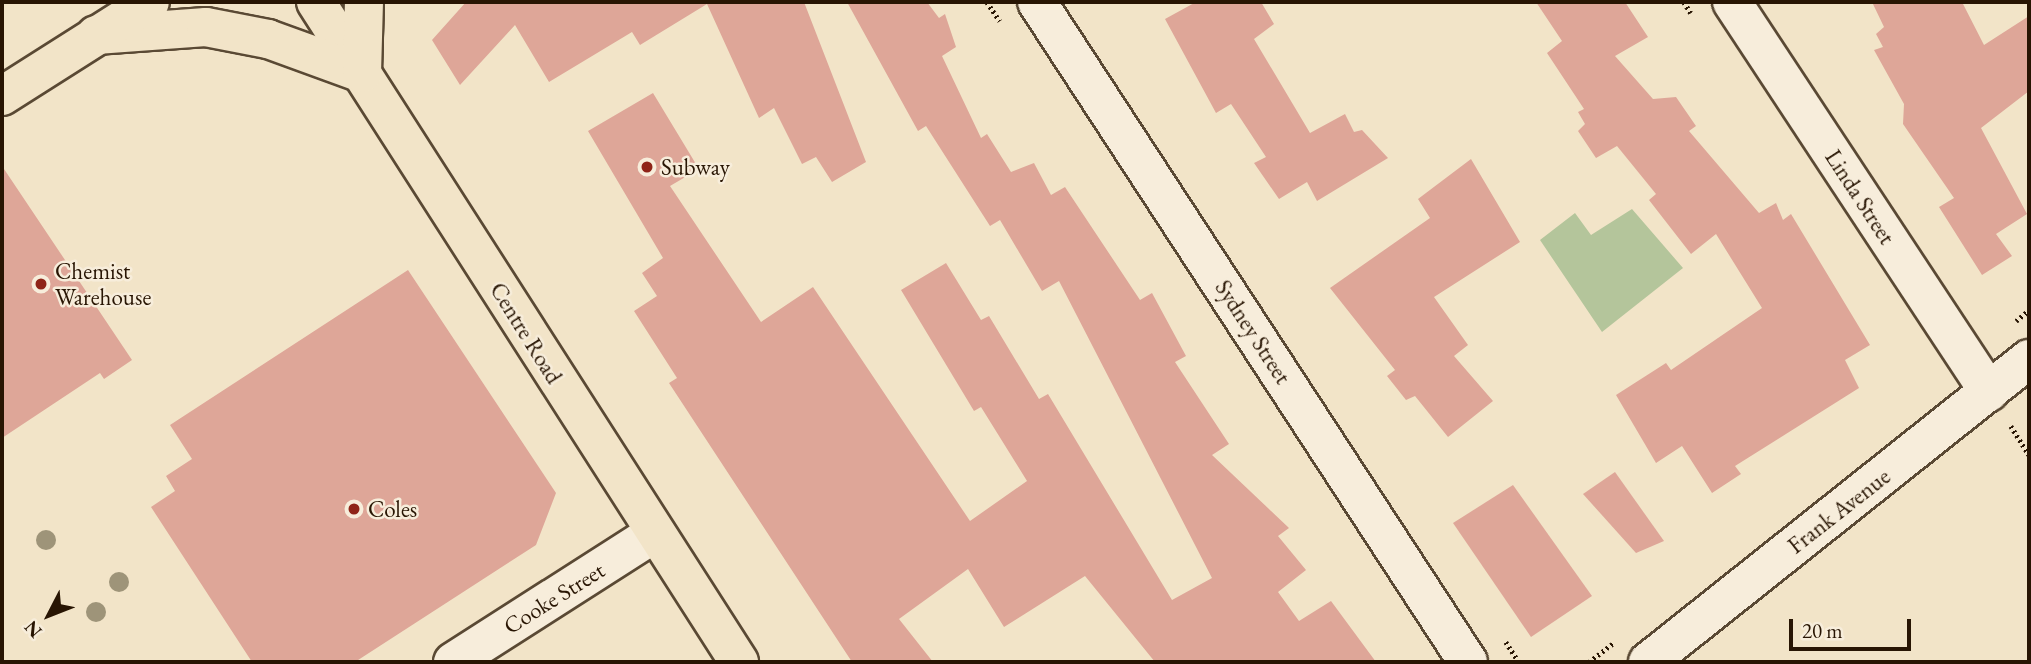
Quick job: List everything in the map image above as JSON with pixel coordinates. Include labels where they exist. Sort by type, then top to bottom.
[{"type":"main road","points":[[2,96],[104,19],[150,2]]},
{"type":"main road","name":"Centre Road","points":[[316,2],[739,662]]},
{"type":"main road","points":[[104,19],[206,27],[268,39],[362,73],[364,2]]},
{"type":"street","name":"Sydney Street","points":[[1037,2],[1468,662]]},
{"type":"street","name":"Linda Street","points":[[1732,2],[1989,392]]},
{"type":"street","name":"Frank Avenue","points":[[1648,662],[2029,359]]},
{"type":"street","name":"Cooke Street","points":[[453,662],[655,533]]},
{"type":"green space","points":[[1632,209],[1683,268],[1602,332],[1540,240],[1575,213],[1591,235]]},
{"type":"building","points":[[466,2],[804,2],[866,162],[832,182],[816,157],[802,164],[774,108],[759,118],[707,4],[640,45],[632,32],[549,82],[515,25],[460,85],[432,40]]},
{"type":"building","points":[[847,2],[927,2],[939,18],[945,14],[956,47],[942,56],[981,138],[987,134],[1011,172],[1034,163],[1051,195],[1065,187],[1140,300],[1152,293],[1186,356],[1175,362],[1229,444],[1212,455],[1289,528],[1278,536],[1306,570],[1278,592],[1299,621],[1331,601],[1376,662],[1155,662],[1085,576],[1004,627],[968,569],[899,619],[933,662],[852,662],[669,383],[677,378],[634,311],[657,296],[642,273],[663,258],[588,131],[653,93],[699,169],[670,186],[761,322],[813,287],[970,521],[1027,481],[981,407],[974,411],[901,290],[946,263],[981,320],[989,316],[1039,399],[1048,394],[1172,600],[1212,578],[1059,281],[1042,291],[1000,220],[990,226],[926,126],[918,131]]},
{"type":"building","points":[[1196,2],[1261,2],[1274,24],[1254,39],[1310,133],[1345,114],[1354,132],[1362,130],[1388,158],[1317,201],[1307,182],[1279,199],[1254,163],[1266,157],[1231,104],[1216,113],[1165,19]]},
{"type":"building","points":[[1536,2],[1625,2],[1648,37],[1615,56],[1653,99],[1676,97],[1696,126],[1689,131],[1759,213],[1776,203],[1783,220],[1791,214],[1870,345],[1845,360],[1859,388],[1735,466],[1741,474],[1712,493],[1682,446],[1656,463],[1616,395],[1666,363],[1671,370],[1762,308],[1716,234],[1691,254],[1649,200],[1656,194],[1617,146],[1596,158],[1578,131],[1585,124],[1578,112],[1584,109],[1547,53],[1562,41]]},
{"type":"building","points":[[1872,2],[1962,2],[1984,45],[2029,16],[2029,91],[1981,128],[2027,214],[1996,234],[2012,256],[1982,275],[1939,207],[1954,198],[1903,124],[1904,104],[1874,50],[1883,47],[1876,34],[1884,27]]},
{"type":"building","points":[[1471,159],[1520,242],[1434,297],[1468,345],[1454,356],[1493,401],[1448,437],[1415,396],[1406,400],[1387,376],[1395,370],[1330,288],[1430,218],[1418,199]]},
{"type":"building","name":"Chemist Warehouse","points":[[2,166],[132,360],[104,379],[100,373],[2,438]]},
{"type":"building","points":[[408,270],[556,493],[536,545],[355,662],[252,662],[151,507],[175,491],[166,476],[192,459],[170,425]]},
{"type":"building","points":[[1615,472],[1664,541],[1636,553],[1583,494]]},
{"type":"building","points":[[1513,485],[1592,596],[1531,637],[1453,523]]},
{"type":"place","name":"Subway","points":[[647,167]]},
{"type":"place","name":"Chemist Warehouse","points":[[41,284]]},
{"type":"place","name":"Coles","points":[[354,509]]}]
